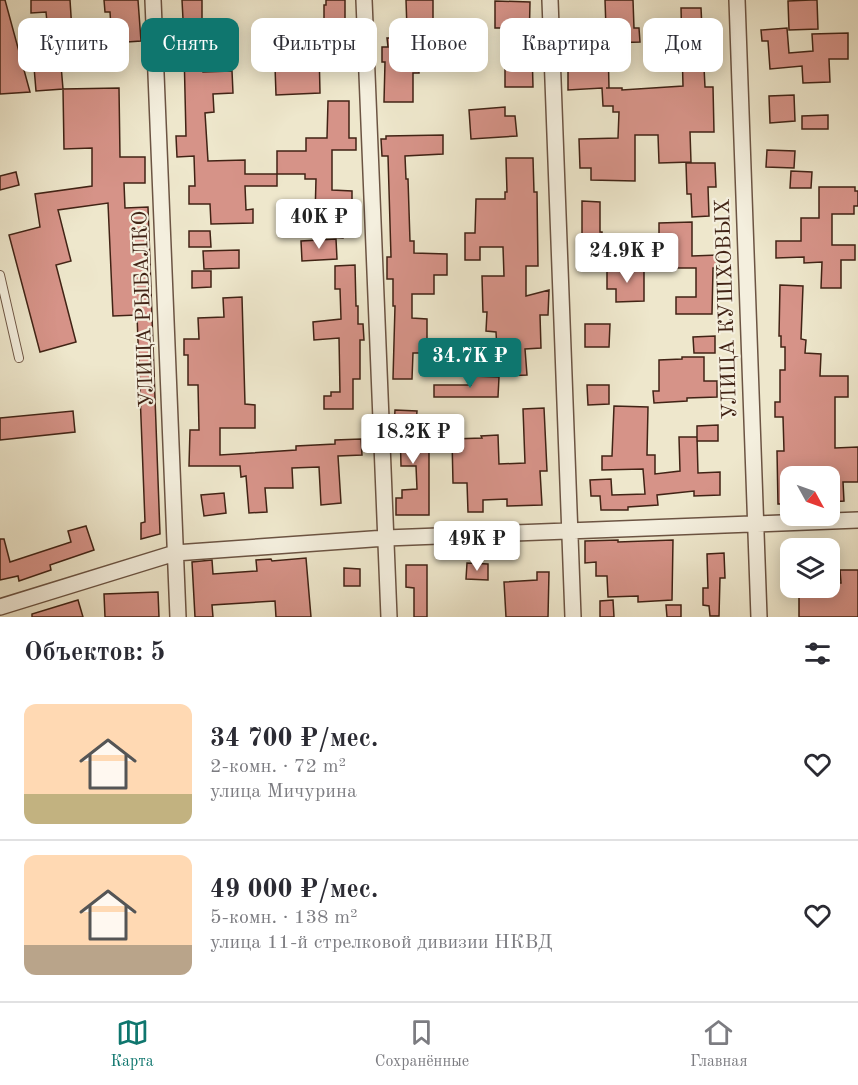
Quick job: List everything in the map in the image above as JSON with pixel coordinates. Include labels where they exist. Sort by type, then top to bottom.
[{"type":"street","name":"УЛИЦА РЫБАЛКО","points":[[153,0],[177,617]]},
{"type":"street","points":[[364,0],[389,617]]},
{"type":"street","points":[[550,0],[573,617]]},
{"type":"street","name":"УЛИЦА КУШХОВЫХ","points":[[737,0],[759,617]]},
{"type":"street","points":[[0,607],[175,553],[386,538],[858,520]]},
{"type":"lane","points":[[0,275],[20,358]]},
{"type":"building","points":[[0,0],[5,0],[18,48],[18,72],[25,72],[30,92],[0,94]]},
{"type":"building","points":[[31,0],[70,0],[71,18],[47,18],[46,12],[31,13]]},
{"type":"building","points":[[104,0],[138,0],[141,41],[129,42],[129,18],[110,18],[110,12],[105,12]]},
{"type":"building","points":[[182,0],[202,0],[202,18],[183,18]]},
{"type":"building","points":[[326,0],[345,0],[345,18],[324,18],[324,5],[326,5]]},
{"type":"building","points":[[406,0],[433,0],[433,18],[407,18]]},
{"type":"building","points":[[605,0],[633,0],[634,28],[639,28],[640,42],[631,42],[631,18],[606,18]]},
{"type":"building","points":[[817,0],[818,29],[789,30],[788,1]]},
{"type":"building","points":[[495,1],[530,2],[530,18],[500,18],[500,28],[495,28]]},
{"type":"building","points":[[681,8],[701,8],[702,18],[681,18]]},
{"type":"building","points":[[787,28],[789,53],[813,51],[812,34],[848,33],[848,59],[829,59],[830,82],[803,83],[802,66],[770,69],[768,41],[762,41],[761,30]]},
{"type":"building","points":[[387,38],[389,38],[389,72],[419,72],[413,73],[413,102],[384,102],[385,62],[382,62],[382,47],[388,47]]},
{"type":"building","points":[[34,72],[62,72],[63,89],[36,91]]},
{"type":"building","points":[[185,72],[232,72],[233,93],[213,94],[214,112],[205,113],[208,161],[245,160],[245,174],[277,174],[277,186],[245,186],[246,210],[253,209],[253,223],[211,224],[210,204],[189,204],[189,186],[195,186],[194,156],[177,157],[176,136],[186,136]]},
{"type":"building","points":[[275,72],[320,72],[320,93],[276,95]]},
{"type":"building","points":[[505,72],[533,72],[533,87],[505,87]]},
{"type":"building","points":[[568,72],[609,72],[609,88],[622,88],[622,90],[683,86],[683,72],[704,72],[705,87],[713,87],[714,132],[690,132],[691,162],[659,163],[658,135],[635,135],[635,181],[591,180],[591,168],[580,168],[579,139],[618,138],[619,112],[613,112],[613,106],[603,106],[602,88],[568,90]]},
{"type":"building","points":[[119,88],[120,157],[145,157],[145,183],[124,183],[125,208],[148,207],[160,534],[141,539],[141,523],[145,522],[137,315],[113,316],[108,203],[58,210],[71,261],[56,265],[76,342],[40,352],[9,235],[40,227],[35,194],[92,186],[92,148],[64,149],[63,89]]},
{"type":"building","points":[[794,95],[795,121],[770,123],[769,96]]},
{"type":"building","points":[[328,101],[349,101],[349,138],[356,138],[356,150],[332,150],[332,190],[352,191],[352,212],[344,212],[343,238],[329,237],[330,218],[315,217],[316,179],[305,179],[305,174],[277,174],[277,151],[306,151],[306,138],[327,138]]},
{"type":"building","points":[[505,107],[505,116],[515,116],[517,136],[471,139],[469,110]]},
{"type":"building","points":[[828,115],[828,129],[802,129],[802,116]]},
{"type":"building","points":[[443,135],[443,154],[405,156],[410,241],[414,241],[414,253],[447,254],[447,275],[434,275],[434,294],[412,294],[412,318],[427,319],[427,353],[413,353],[412,379],[393,379],[395,306],[393,306],[393,279],[387,279],[387,257],[391,257],[388,156],[382,156],[381,139],[386,139],[386,136]]},
{"type":"building","points":[[767,150],[795,151],[794,168],[766,167]]},
{"type":"building","points":[[506,158],[533,158],[534,192],[537,192],[538,266],[526,266],[526,296],[549,290],[548,315],[540,315],[541,348],[525,349],[527,375],[501,376],[500,350],[497,350],[496,332],[486,331],[487,312],[483,312],[482,276],[504,276],[503,247],[480,247],[480,260],[465,260],[465,233],[475,233],[476,199],[505,199],[505,192],[507,192]]},
{"type":"building","points":[[686,163],[715,163],[716,187],[708,187],[709,216],[692,217],[691,194],[687,194]]},
{"type":"building","points":[[791,171],[812,172],[811,188],[790,188]]},
{"type":"building","points":[[16,172],[19,185],[0,190],[0,176]]},
{"type":"building","points":[[819,187],[855,187],[855,191],[858,191],[858,206],[854,206],[854,214],[832,214],[832,245],[855,245],[855,260],[841,260],[841,288],[821,288],[822,262],[804,263],[804,257],[776,258],[776,241],[801,241],[801,218],[819,218]]},
{"type":"building","points":[[582,201],[600,202],[603,267],[582,267]]},
{"type":"building","points":[[692,222],[692,256],[718,255],[719,268],[713,268],[712,314],[676,314],[676,297],[696,297],[696,268],[676,268],[676,261],[659,261],[659,223]]},
{"type":"building","points":[[189,231],[210,231],[211,247],[189,247]]},
{"type":"building","points":[[336,239],[337,259],[302,261],[301,241]]},
{"type":"building","points":[[239,250],[239,268],[204,269],[203,251]]},
{"type":"building","points":[[355,265],[358,324],[363,324],[364,340],[360,340],[360,379],[353,379],[353,409],[324,409],[324,396],[331,396],[331,392],[340,392],[339,338],[314,340],[313,322],[341,319],[340,289],[335,289],[335,266]]},
{"type":"building","points":[[607,268],[644,268],[644,301],[616,302],[616,289],[607,289]]},
{"type":"building","points":[[192,271],[211,271],[211,287],[192,288]]},
{"type":"building","points":[[780,285],[803,286],[801,339],[806,340],[805,353],[821,354],[820,376],[848,376],[848,397],[835,397],[835,448],[858,447],[858,482],[843,482],[844,501],[840,501],[840,466],[780,466],[780,504],[778,504],[777,451],[784,451],[783,417],[775,417],[775,402],[780,402],[780,370],[785,370],[785,347],[781,347],[781,336],[779,336]]},
{"type":"building","points":[[242,297],[245,404],[255,405],[255,428],[220,428],[220,455],[296,450],[296,446],[335,444],[335,440],[361,439],[362,455],[338,456],[341,503],[321,505],[319,467],[292,468],[293,488],[265,488],[267,512],[249,513],[246,476],[241,477],[240,466],[189,466],[190,430],[199,430],[198,385],[188,385],[188,355],[184,355],[184,339],[199,339],[198,318],[224,317],[223,298]]},
{"type":"building","points":[[585,324],[610,324],[609,347],[585,347]]},
{"type":"building","points":[[715,336],[715,353],[694,353],[693,337]]},
{"type":"building","points":[[682,357],[704,357],[704,381],[717,381],[717,397],[687,398],[687,401],[654,403],[653,391],[659,391],[659,360],[682,359]]},
{"type":"building","points":[[471,376],[499,377],[498,397],[434,397],[434,385],[471,385]]},
{"type":"building","points":[[587,385],[609,385],[609,404],[588,405]]},
{"type":"building","points":[[614,406],[648,407],[647,455],[655,455],[655,474],[680,471],[679,437],[697,437],[698,473],[720,472],[720,495],[694,496],[694,491],[657,495],[658,505],[628,507],[628,510],[601,510],[600,496],[591,496],[590,480],[611,479],[612,495],[645,494],[643,469],[602,470],[602,456],[612,456]]},
{"type":"building","points":[[544,408],[547,471],[540,471],[542,505],[507,506],[507,499],[483,500],[483,512],[468,512],[467,483],[453,483],[452,439],[498,435],[499,464],[525,463],[523,409]]},
{"type":"building","points":[[395,410],[417,411],[415,437],[429,436],[429,515],[396,515],[396,498],[402,498],[402,490],[417,489],[416,466],[401,466],[400,427],[394,427]]},
{"type":"building","points":[[73,411],[75,432],[0,440],[0,418]]},
{"type":"building","points":[[718,425],[718,441],[697,441],[697,426]]},
{"type":"building","points":[[224,493],[226,513],[204,516],[201,495]]},
{"type":"building","points":[[86,526],[94,550],[50,565],[51,570],[19,581],[18,576],[0,580],[0,539],[4,539],[10,562],[71,542],[68,531]]},
{"type":"building","points":[[618,540],[618,542],[673,540],[672,600],[638,602],[638,596],[608,597],[607,576],[596,576],[596,562],[585,563],[585,541]]},
{"type":"building","points":[[724,553],[725,578],[720,578],[719,616],[710,616],[709,606],[703,605],[703,588],[708,588],[707,554]]},
{"type":"building","points":[[306,558],[311,617],[276,617],[275,601],[212,605],[213,617],[195,617],[192,562],[212,560],[213,574],[257,571],[256,560]]},
{"type":"building","points":[[467,563],[488,564],[488,580],[466,579]]},
{"type":"building","points":[[406,565],[427,565],[427,617],[414,617],[414,588],[406,587]]},
{"type":"building","points":[[344,568],[360,569],[360,586],[344,586]]},
{"type":"building","points":[[840,570],[858,570],[858,617],[799,617],[799,598],[840,598]]},
{"type":"building","points":[[537,572],[549,572],[548,617],[506,617],[504,582],[537,580]]},
{"type":"building","points":[[158,592],[159,617],[105,617],[104,594]]},
{"type":"building","points":[[78,600],[83,617],[32,617],[32,614]]},
{"type":"building","points":[[613,600],[614,617],[600,617],[600,601]]},
{"type":"building","points":[[666,605],[681,605],[681,617],[667,617]]}]
